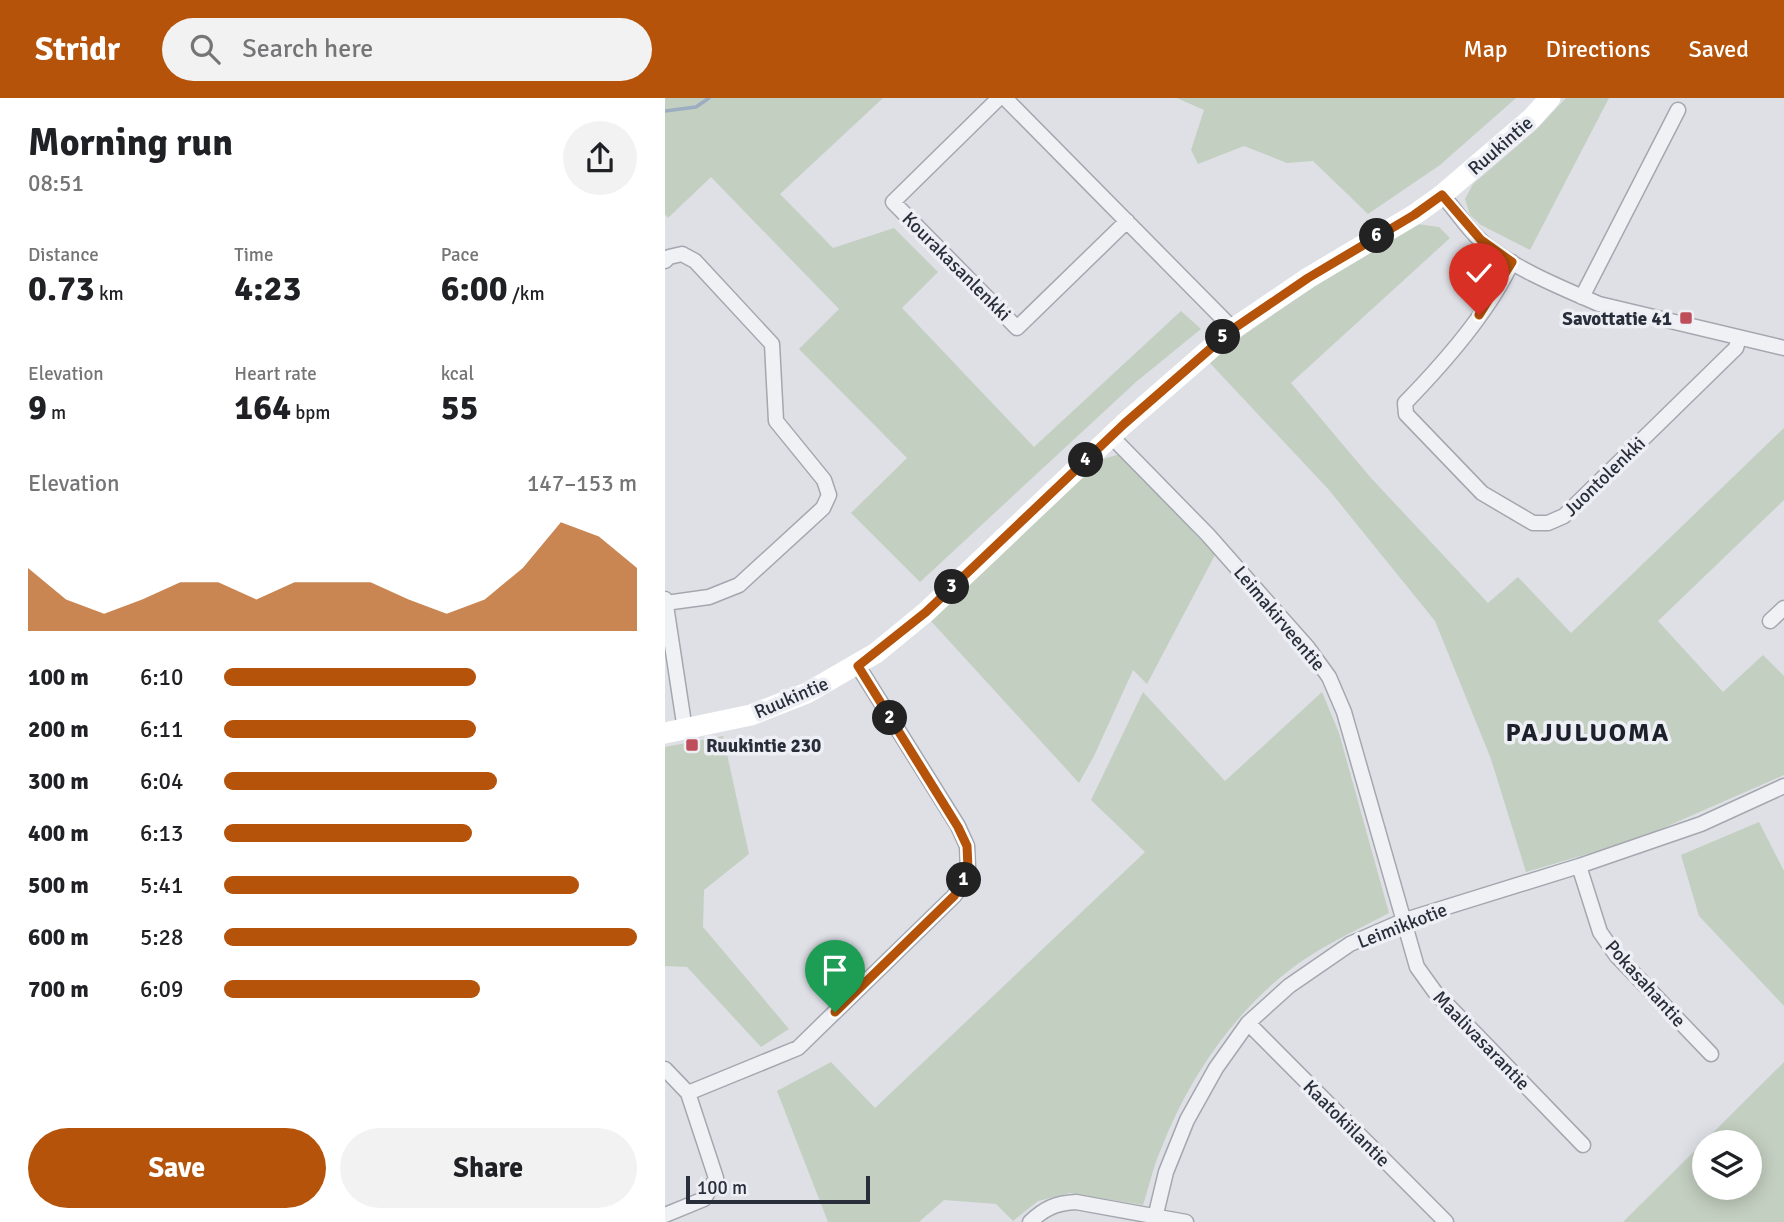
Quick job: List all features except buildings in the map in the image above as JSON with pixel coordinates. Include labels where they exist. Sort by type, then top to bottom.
[{"type":"street","name":"Kourakasanlenkki","points":[[999,98],[893,202],[1017,328],[1127,221]]},
{"type":"street","points":[[1005,98],[1233,329]]},
{"type":"street","name":"Ruukintie","points":[[675,731],[751,715],[807,693],[858,666],[926,612],[1176,376],[1233,329],[1308,278],[1414,215],[1442,195],[1532,118],[1550,98]]},
{"type":"street","points":[[1582,297],[1678,110]]},
{"type":"street","points":[[1442,195],[1481,240],[1512,262],[1582,297],[1599,304],[1784,348]]},
{"type":"street","points":[[665,261],[669,257],[682,254],[695,261],[772,344],[776,421],[824,480],[829,495],[823,508],[739,585],[709,597],[665,601],[675,731]]},
{"type":"street","name":"Juontolenkki","points":[[1512,262],[1454,349],[1405,403],[1406,414],[1482,493],[1533,523],[1548,523],[1563,516],[1736,348],[1739,338]]},
{"type":"street","name":"Leimakirveentie","points":[[1111,436],[1208,535],[1308,648],[1329,677],[1344,712],[1405,920]]},
{"type":"street","points":[[1770,621],[1784,608]]},
{"type":"street","points":[[688,1093],[798,1048],[944,906],[962,884],[969,857],[958,827],[858,666]]},
{"type":"street","name":"Leimikkotie","points":[[1154,1220],[1166,1172],[1187,1120],[1216,1068],[1248,1023],[1289,986],[1350,944],[1405,920],[1579,866],[1701,824],[1784,786]]},
{"type":"street","name":"Pokasahantie","points":[[1579,866],[1600,932],[1711,1054]]},
{"type":"street","name":"Maalivasarantie","points":[[1405,920],[1417,967],[1435,992],[1583,1144]]},
{"type":"street","name":"Kaatokiilantie","points":[[1248,1023],[1446,1222]]},
{"type":"street","points":[[665,1069],[688,1093],[716,1178],[704,1199],[665,1215]]},
{"type":"street","points":[[1030,1222],[1042,1210],[1059,1203],[1076,1202],[1154,1220],[1186,1222]]},
{"type":"green space","points":[[665,98],[883,98],[780,194],[833,248],[894,228],[938,272],[902,308],[1034,447],[1181,311],[1201,329],[1136,382],[920,582],[851,513],[907,458],[799,349],[839,309],[711,177],[668,218],[665,214]]},
{"type":"green space","points":[[1177,98],[1516,98],[1440,165],[1368,214],[1313,161],[1287,163],[1244,146],[1198,164],[1191,150],[1204,110]]},
{"type":"green space","points":[[1566,98],[1609,98],[1530,250],[1481,225],[1470,215],[1465,199],[1473,184],[1536,130]]},
{"type":"green space","points":[[1417,224],[1439,227],[1450,238],[1291,383],[1371,478],[1488,603],[1518,577],[1571,633],[1784,428],[1784,500],[1658,621],[1723,692],[1763,655],[1784,676],[1784,775],[1638,839],[1526,872],[1491,759],[1435,621],[1329,490],[1209,362],[1310,289]]},
{"type":"green space","points":[[1120,454],[1215,555],[1147,684],[1133,670],[1079,783],[930,620],[1103,459]]},
{"type":"green space","points":[[1143,692],[1225,781],[1322,692],[1339,733],[1389,913],[1299,963],[1266,990],[1229,1030],[1197,1075],[1184,1099],[1156,1163],[1143,1205],[1070,1193],[1038,1201],[1013,1221],[996,1204],[944,1200],[919,1222],[828,1222],[777,1091],[831,1062],[875,1108],[1145,852],[1091,800]]},
{"type":"green space","points":[[723,736],[749,854],[704,890],[703,927],[789,1029],[761,1047],[687,967],[665,966],[665,747]]},
{"type":"green space","points":[[1759,822],[1784,871],[1784,1006],[1699,916],[1681,855]]},
{"type":"green space","points":[[1784,1062],[1784,1222],[1623,1222],[1692,1153],[1692,1200],[1762,1200],[1762,1130],[1716,1130]]},
{"type":"waterway","name":"PAJULUOMA","points":[[665,111],[696,107],[709,98]]},
{"type":"place","name":"Savottatie 41","points":[[1686,318]]},
{"type":"place","name":"Ruukintie 230","points":[[692,745]]},
{"type":"district","name":"PAJULUOMA","points":[[1588,732]]},
{"type":"route","points":[[835,1012],[954,896],[962,884],[969,857],[958,827],[858,666],[926,612],[1176,376],[1233,329],[1308,278],[1414,215],[1442,195],[1481,240],[1512,262],[1479,315]]}]
